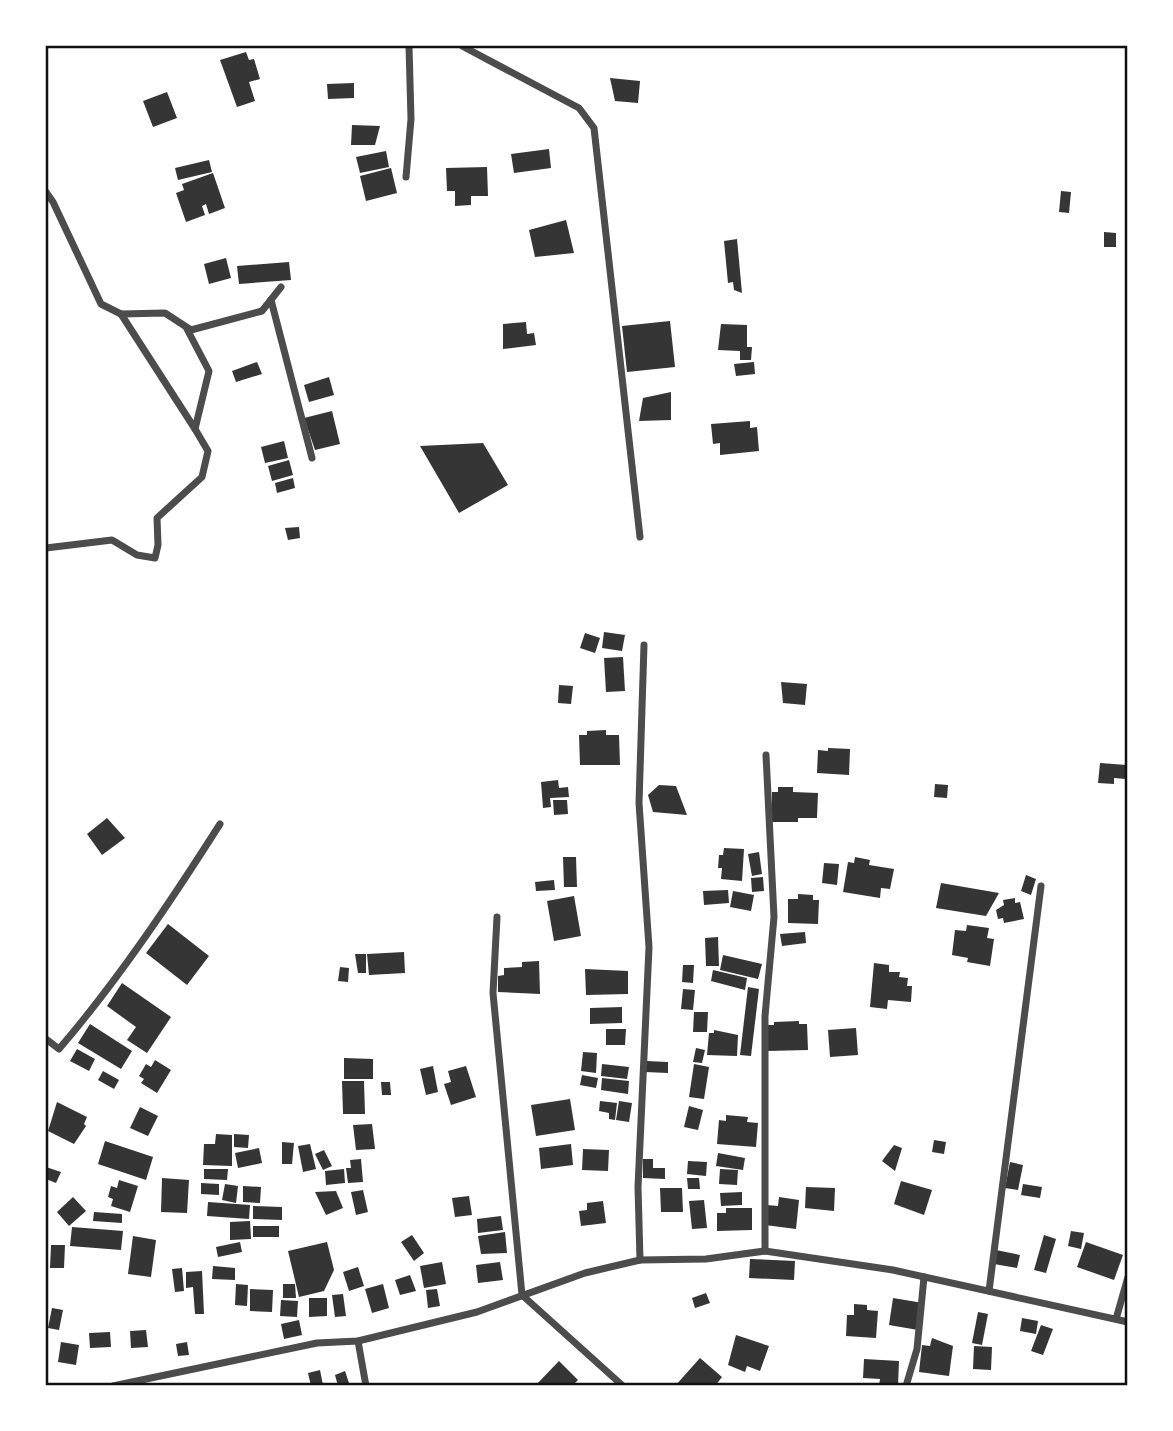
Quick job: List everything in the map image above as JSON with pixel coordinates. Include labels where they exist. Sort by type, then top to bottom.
[{"type":"street","points":[[406,177],[411,108],[409,46]]},
{"type":"street","points":[[462,46],[579,108],[594,128],[640,537]]},
{"type":"street","points":[[46,192],[101,304],[121,314],[165,313],[191,330],[262,311],[281,287]]},
{"type":"street","points":[[271,300],[312,458]]},
{"type":"street","points":[[46,548],[112,540],[137,555],[155,558],[158,545],[157,518],[202,477],[208,451],[121,314]]},
{"type":"street","points":[[186,327],[209,371],[195,429]]},
{"type":"street","points":[[640,1261],[638,1187],[649,947],[639,803],[644,646]]},
{"type":"street","points":[[765,1251],[765,1016],[774,917],[766,755]]},
{"type":"street","points":[[46,1039],[59,1049],[80,1024],[156,922],[220,824]]},
{"type":"street","points":[[989,1291],[1041,886]]},
{"type":"street","points":[[497,917],[493,993],[522,1295],[623,1385]]},
{"type":"street","points":[[116,1385],[317,1343],[358,1341],[477,1312],[585,1273],[640,1261],[706,1259],[765,1251],[924,1277],[1128,1322]]},
{"type":"street","points":[[906,1385],[917,1349],[924,1277]]},
{"type":"street","points":[[1116,1319],[1128,1277]]},
{"type":"street","points":[[358,1341],[366,1385]]},
{"type":"building","points":[[246,52],[249,60],[254,59],[260,79],[249,82],[255,101],[237,107],[220,60]]},
{"type":"building","points":[[610,78],[640,81],[638,103],[615,101]]},
{"type":"building","points":[[354,83],[354,98],[328,99],[327,84]]},
{"type":"building","points":[[167,92],[177,118],[153,127],[143,101]]},
{"type":"building","points":[[352,125],[380,126],[375,145],[351,145]]},
{"type":"building","points":[[549,149],[551,168],[514,173],[511,154]]},
{"type":"building","points":[[386,151],[389,167],[360,173],[356,157]]},
{"type":"building","points":[[209,160],[212,172],[178,180],[175,168]]},
{"type":"building","points":[[487,167],[488,196],[471,196],[471,205],[455,206],[455,191],[447,191],[446,168]]},
{"type":"building","points":[[391,168],[397,193],[366,201],[360,176]]},
{"type":"building","points":[[213,173],[225,208],[209,214],[206,204],[202,206],[205,215],[186,222],[176,193],[184,190],[182,184]]},
{"type":"building","points":[[1061,191],[1071,192],[1069,213],[1059,212]]},
{"type":"building","points":[[566,220],[574,253],[535,257],[529,230]]},
{"type":"building","points":[[1104,232],[1116,233],[1116,247],[1104,247]]},
{"type":"building","points":[[737,239],[742,293],[734,290],[733,282],[728,283],[724,241]]},
{"type":"building","points":[[226,258],[231,278],[209,284],[204,264]]},
{"type":"building","points":[[289,262],[291,280],[239,284],[237,266]]},
{"type":"building","points":[[670,321],[675,367],[627,372],[622,326]]},
{"type":"building","points":[[526,322],[527,334],[534,333],[536,345],[503,349],[503,324]]},
{"type":"building","points":[[721,324],[747,325],[747,347],[752,347],[751,360],[740,360],[740,351],[718,350]]},
{"type":"building","points":[[257,362],[262,374],[236,382],[232,371]]},
{"type":"building","points":[[754,362],[755,374],[736,376],[734,364]]},
{"type":"building","points":[[329,377],[334,395],[309,402],[304,385]]},
{"type":"building","points":[[671,392],[671,420],[639,421],[643,398]]},
{"type":"building","points":[[332,411],[340,444],[315,450],[304,418]]},
{"type":"building","points":[[750,421],[750,428],[757,427],[759,451],[720,455],[720,443],[713,444],[711,424]]},
{"type":"building","points":[[284,441],[288,458],[265,463],[261,447]]},
{"type":"building","points":[[483,443],[508,485],[459,513],[420,446]]},
{"type":"building","points":[[289,460],[293,475],[272,481],[268,466]]},
{"type":"building","points":[[293,478],[295,488],[277,493],[275,483]]},
{"type":"building","points":[[299,527],[300,538],[288,540],[285,528]]},
{"type":"building","points":[[604,632],[625,635],[622,651],[602,648]]},
{"type":"building","points":[[585,633],[600,638],[595,653],[580,648]]},
{"type":"building","points":[[623,657],[625,691],[606,692],[604,658]]},
{"type":"building","points":[[781,682],[807,684],[805,705],[783,703]]},
{"type":"building","points":[[559,685],[573,686],[571,704],[558,703]]},
{"type":"building","points":[[606,730],[606,735],[619,735],[620,765],[580,765],[579,735],[587,735],[587,731]]},
{"type":"building","points":[[828,748],[850,749],[849,775],[817,773],[818,750],[828,751]]},
{"type":"building","points":[[1100,763],[1127,765],[1126,779],[1114,778],[1114,784],[1098,783]]},
{"type":"building","points":[[558,780],[559,788],[568,787],[569,797],[550,798],[551,807],[543,808],[541,782]]},
{"type":"building","points":[[935,784],[948,785],[947,798],[934,797]]},
{"type":"building","points":[[659,785],[676,786],[687,815],[653,812],[648,795]]},
{"type":"building","points":[[778,787],[793,787],[793,792],[818,793],[817,818],[798,818],[798,822],[772,822],[772,792],[778,792]]},
{"type":"building","points":[[553,800],[567,800],[568,814],[554,815]]},
{"type":"building","points":[[107,818],[125,838],[102,855],[87,834]]},
{"type":"building","points":[[724,848],[744,849],[742,881],[721,879],[719,855],[723,855]]},
{"type":"building","points":[[759,852],[762,874],[752,876],[748,854]]},
{"type":"building","points":[[563,857],[576,857],[577,887],[564,887]]},
{"type":"building","points":[[855,857],[870,860],[869,865],[894,869],[890,889],[881,888],[880,898],[843,892],[848,862],[854,863]]},
{"type":"building","points":[[824,863],[839,864],[837,885],[822,883]]},
{"type":"building","points":[[1026,875],[1036,879],[1031,895],[1021,891]]},
{"type":"building","points":[[763,877],[764,891],[752,892],[751,878]]},
{"type":"building","points":[[554,880],[555,890],[536,891],[535,882]]},
{"type":"building","points":[[941,883],[999,893],[986,916],[936,908]]},
{"type":"building","points":[[728,890],[729,903],[704,905],[703,891]]},
{"type":"building","points":[[733,891],[754,895],[751,911],[730,907]]},
{"type":"building","points":[[798,894],[813,895],[813,900],[819,900],[818,924],[788,923],[788,899],[798,899]]},
{"type":"building","points":[[574,896],[581,936],[554,941],[547,901]]},
{"type":"building","points":[[1015,898],[1015,903],[1020,902],[1024,919],[1004,923],[1003,918],[998,919],[996,910],[1004,905],[1003,900]]},
{"type":"building","points":[[168,924],[209,956],[187,985],[146,953]]},
{"type":"building","points":[[967,925],[989,928],[987,938],[994,939],[990,966],[967,962],[968,958],[952,955],[955,930],[966,931]]},
{"type":"building","points":[[805,932],[806,943],[782,946],[780,934]]},
{"type":"building","points":[[718,937],[719,966],[706,966],[705,938]]},
{"type":"building","points":[[404,952],[405,973],[369,975],[367,954]]},
{"type":"building","points":[[355,954],[366,954],[366,973],[358,973]]},
{"type":"building","points":[[723,955],[762,964],[758,979],[720,970]]},
{"type":"building","points":[[539,961],[540,994],[498,992],[498,976],[504,975],[504,968],[522,967],[522,962]]},
{"type":"building","points":[[874,963],[889,965],[889,972],[900,972],[899,977],[908,978],[907,986],[912,986],[911,1002],[888,1000],[887,1009],[870,1007]]},
{"type":"building","points":[[683,965],[694,965],[693,983],[682,982]]},
{"type":"building","points":[[340,967],[349,968],[348,982],[338,981]]},
{"type":"building","points":[[585,969],[628,971],[628,994],[586,995]]},
{"type":"building","points":[[713,970],[747,978],[745,990],[711,981]]},
{"type":"building","points":[[122,983],[171,1017],[147,1053],[127,1040],[136,1027],[107,1006]]},
{"type":"building","points":[[748,987],[759,989],[751,1056],[740,1055]]},
{"type":"building","points":[[683,989],[695,990],[693,1010],[681,1009]]},
{"type":"building","points":[[622,1007],[622,1023],[590,1024],[590,1008]]},
{"type":"building","points":[[694,1012],[708,1012],[707,1032],[693,1032]]},
{"type":"building","points":[[799,1021],[799,1024],[807,1024],[808,1050],[767,1051],[766,1025]]},
{"type":"building","points":[[90,1024],[132,1051],[121,1069],[78,1043]]},
{"type":"building","points":[[856,1028],[858,1055],[830,1057],[828,1030]]},
{"type":"building","points":[[606,1029],[626,1029],[625,1045],[606,1045]]},
{"type":"building","points":[[714,1030],[738,1035],[737,1056],[707,1055],[709,1033],[714,1033]]},
{"type":"building","points":[[696,1048],[705,1050],[702,1063],[693,1062]]},
{"type":"building","points":[[77,1049],[95,1059],[89,1071],[70,1061]]},
{"type":"building","points":[[583,1052],[597,1053],[596,1073],[581,1071]]},
{"type":"building","points":[[344,1058],[373,1059],[373,1079],[344,1079]]},
{"type":"building","points":[[155,1060],[171,1070],[157,1093],[141,1083],[144,1079],[139,1076],[146,1064],[151,1067]]},
{"type":"building","points":[[646,1061],[668,1062],[668,1073],[645,1072]]},
{"type":"building","points":[[602,1064],[629,1067],[627,1079],[601,1076]]},
{"type":"building","points":[[694,1064],[709,1067],[704,1099],[689,1097]]},
{"type":"building","points":[[433,1066],[438,1092],[426,1095],[420,1069]]},
{"type":"building","points":[[466,1066],[476,1097],[451,1105],[444,1084],[451,1082],[448,1071]]},
{"type":"building","points":[[103,1071],[119,1080],[114,1089],[98,1080]]},
{"type":"building","points":[[582,1075],[598,1078],[596,1088],[580,1085]]},
{"type":"building","points":[[602,1078],[629,1081],[628,1094],[601,1090]]},
{"type":"building","points":[[342,1081],[364,1081],[365,1114],[343,1114]]},
{"type":"building","points":[[381,1082],[390,1082],[391,1095],[382,1095]]},
{"type":"building","points":[[570,1099],[575,1130],[536,1136],[531,1105]]},
{"type":"building","points":[[600,1101],[617,1103],[615,1120],[609,1119],[609,1113],[599,1111]]},
{"type":"building","points":[[619,1101],[632,1103],[629,1122],[616,1120]]},
{"type":"building","points":[[57,1102],[87,1117],[84,1124],[86,1126],[74,1144],[48,1131]]},
{"type":"building","points":[[689,1106],[703,1110],[698,1130],[684,1127]]},
{"type":"building","points":[[140,1107],[158,1116],[148,1136],[130,1128]]},
{"type":"building","points":[[726,1115],[748,1117],[747,1122],[758,1123],[756,1147],[717,1144],[719,1120],[726,1121]]},
{"type":"building","points":[[372,1124],[375,1149],[356,1150],[353,1125]]},
{"type":"building","points":[[216,1134],[232,1135],[232,1166],[203,1165],[204,1144],[215,1144]]},
{"type":"building","points":[[234,1134],[249,1135],[248,1148],[234,1147]]},
{"type":"building","points":[[934,1140],[946,1142],[944,1154],[932,1152]]},
{"type":"building","points":[[105,1141],[153,1157],[146,1180],[98,1164]]},
{"type":"building","points":[[282,1142],[294,1143],[292,1164],[282,1164]]},
{"type":"building","points":[[310,1144],[316,1169],[303,1172],[298,1146]]},
{"type":"building","points":[[571,1144],[573,1165],[541,1169],[539,1148]]},
{"type":"building","points":[[894,1145],[902,1148],[895,1171],[882,1161]]},
{"type":"building","points":[[259,1148],[262,1163],[238,1168],[235,1153]]},
{"type":"building","points":[[583,1149],[609,1150],[608,1171],[582,1170]]},
{"type":"building","points":[[324,1150],[332,1166],[323,1170],[315,1154]]},
{"type":"building","points":[[718,1153],[745,1158],[743,1170],[716,1166]]},
{"type":"building","points":[[361,1159],[363,1182],[348,1183],[346,1168],[351,1168],[350,1160]]},
{"type":"building","points":[[643,1159],[653,1159],[653,1168],[665,1168],[665,1179],[643,1178]]},
{"type":"building","points":[[688,1161],[707,1162],[706,1176],[687,1174]]},
{"type":"building","points":[[1010,1162],[1023,1165],[1018,1190],[1005,1188]]},
{"type":"building","points":[[46,1167],[61,1172],[56,1183],[46,1179]]},
{"type":"building","points":[[204,1169],[228,1169],[227,1180],[204,1179]]},
{"type":"building","points":[[344,1169],[345,1183],[326,1185],[325,1171]]},
{"type":"building","points":[[720,1169],[738,1170],[737,1185],[719,1184]]},
{"type":"building","points":[[162,1178],[189,1180],[187,1213],[161,1212]]},
{"type":"building","points":[[687,1178],[699,1178],[700,1189],[688,1189]]},
{"type":"building","points":[[119,1180],[138,1186],[130,1212],[111,1206],[113,1199],[108,1197],[111,1186],[117,1188]]},
{"type":"building","points":[[901,1181],[932,1190],[924,1215],[894,1204]]},
{"type":"building","points":[[201,1183],[219,1184],[219,1195],[201,1194]]},
{"type":"building","points":[[225,1184],[238,1186],[236,1203],[222,1200]]},
{"type":"building","points":[[1023,1184],[1042,1187],[1040,1198],[1021,1195]]},
{"type":"building","points":[[243,1186],[261,1187],[260,1203],[243,1202]]},
{"type":"building","points":[[806,1187],[835,1188],[834,1211],[805,1208]]},
{"type":"building","points":[[660,1188],[682,1188],[683,1212],[661,1212]]},
{"type":"building","points":[[363,1190],[368,1212],[356,1215],[351,1192]]},
{"type":"building","points":[[336,1191],[343,1208],[326,1215],[315,1192]]},
{"type":"building","points":[[742,1192],[742,1205],[721,1206],[720,1193]]},
{"type":"building","points":[[469,1196],[472,1215],[455,1217],[452,1198]]},
{"type":"building","points":[[73,1197],[86,1211],[69,1226],[57,1212]]},
{"type":"building","points":[[779,1197],[799,1200],[796,1229],[765,1225],[767,1205],[778,1206]]},
{"type":"building","points":[[704,1200],[707,1228],[692,1229],[689,1201]]},
{"type":"building","points":[[603,1201],[606,1223],[581,1226],[579,1211],[587,1210],[587,1203]]},
{"type":"building","points":[[208,1202],[250,1205],[249,1219],[207,1216]]},
{"type":"building","points":[[253,1206],[282,1207],[282,1220],[253,1219]]},
{"type":"building","points":[[726,1208],[752,1208],[752,1230],[717,1231],[717,1213],[726,1213]]},
{"type":"building","points":[[94,1212],[122,1214],[122,1223],[93,1221]]},
{"type":"building","points":[[501,1216],[503,1230],[478,1233],[477,1219]]},
{"type":"building","points":[[250,1221],[251,1239],[230,1240],[230,1222]]},
{"type":"building","points":[[253,1226],[279,1226],[279,1237],[253,1237]]},
{"type":"building","points":[[72,1227],[123,1231],[121,1250],[70,1246]]},
{"type":"building","points":[[1071,1231],[1084,1233],[1081,1249],[1068,1246]]},
{"type":"building","points":[[505,1232],[507,1253],[481,1254],[478,1236]]},
{"type":"building","points":[[412,1235],[424,1253],[414,1261],[401,1242]]},
{"type":"building","points":[[1044,1235],[1056,1239],[1046,1273],[1034,1270]]},
{"type":"building","points":[[133,1236],[156,1240],[151,1277],[128,1274]]},
{"type":"building","points":[[240,1242],[242,1252],[218,1257],[216,1247]]},
{"type":"building","points":[[327,1242],[334,1270],[324,1291],[299,1297],[288,1251]]},
{"type":"building","points":[[1086,1242],[1123,1255],[1114,1280],[1077,1267]]},
{"type":"building","points":[[51,1245],[65,1245],[64,1268],[50,1268]]},
{"type":"building","points":[[996,1250],[1020,1255],[1017,1268],[994,1264]]},
{"type":"building","points":[[750,1259],[795,1261],[794,1280],[749,1278]]},
{"type":"building","points":[[442,1262],[446,1284],[424,1288],[420,1266]]},
{"type":"building","points":[[500,1262],[503,1280],[478,1283],[476,1265]]},
{"type":"building","points":[[213,1266],[235,1268],[235,1280],[212,1279]]},
{"type":"building","points":[[358,1267],[364,1286],[349,1291],[343,1272]]},
{"type":"building","points":[[182,1268],[184,1291],[175,1292],[172,1269]]},
{"type":"building","points":[[202,1271],[204,1314],[195,1314],[193,1287],[186,1288],[186,1272]]},
{"type":"building","points":[[410,1275],[416,1291],[400,1295],[395,1280]]},
{"type":"building","points":[[236,1284],[248,1285],[247,1306],[235,1305]]},
{"type":"building","points":[[283,1284],[295,1284],[296,1298],[283,1298]]},
{"type":"building","points":[[383,1284],[389,1308],[372,1313],[365,1289]]},
{"type":"building","points":[[250,1289],[273,1290],[272,1312],[250,1311]]},
{"type":"building","points":[[437,1289],[440,1306],[428,1308],[426,1290]]},
{"type":"building","points":[[706,1293],[710,1303],[695,1308],[692,1298]]},
{"type":"building","points":[[343,1294],[346,1316],[335,1317],[332,1295]]},
{"type":"building","points":[[309,1298],[327,1298],[327,1316],[309,1317]]},
{"type":"building","points":[[893,1298],[923,1303],[918,1330],[889,1325]]},
{"type":"building","points":[[281,1300],[298,1301],[297,1317],[280,1316]]},
{"type":"building","points":[[854,1304],[867,1305],[867,1310],[878,1311],[876,1338],[846,1336],[847,1315],[854,1315]]},
{"type":"building","points":[[52,1308],[63,1310],[59,1330],[48,1328]]},
{"type":"building","points":[[978,1312],[988,1314],[982,1345],[972,1343]]},
{"type":"building","points":[[1022,1318],[1038,1321],[1036,1334],[1020,1331]]},
{"type":"building","points":[[299,1320],[302,1335],[284,1339],[281,1324]]},
{"type":"building","points":[[1041,1325],[1053,1329],[1043,1355],[1031,1351]]},
{"type":"building","points":[[146,1330],[148,1347],[131,1348],[130,1331]]},
{"type":"building","points":[[110,1332],[111,1347],[90,1348],[89,1333]]},
{"type":"building","points":[[736,1335],[769,1346],[760,1371],[747,1366],[745,1372],[728,1365]]},
{"type":"building","points":[[932,1338],[953,1346],[949,1376],[919,1372],[922,1345],[930,1346]]},
{"type":"building","points":[[61,1342],[79,1345],[76,1365],[58,1362]]},
{"type":"building","points":[[187,1342],[189,1355],[178,1356],[176,1344]]},
{"type":"building","points":[[974,1346],[992,1347],[991,1370],[973,1369]]},
{"type":"building","points":[[700,1358],[722,1377],[715,1386],[675,1386]]},
{"type":"building","points":[[864,1359],[899,1361],[898,1386],[879,1386],[880,1379],[863,1378]]},
{"type":"building","points":[[559,1361],[578,1380],[572,1386],[535,1386]]},
{"type":"building","points":[[320,1370],[323,1385],[311,1386],[308,1373]]},
{"type":"building","points":[[345,1371],[350,1386],[338,1386],[335,1375]]}]
